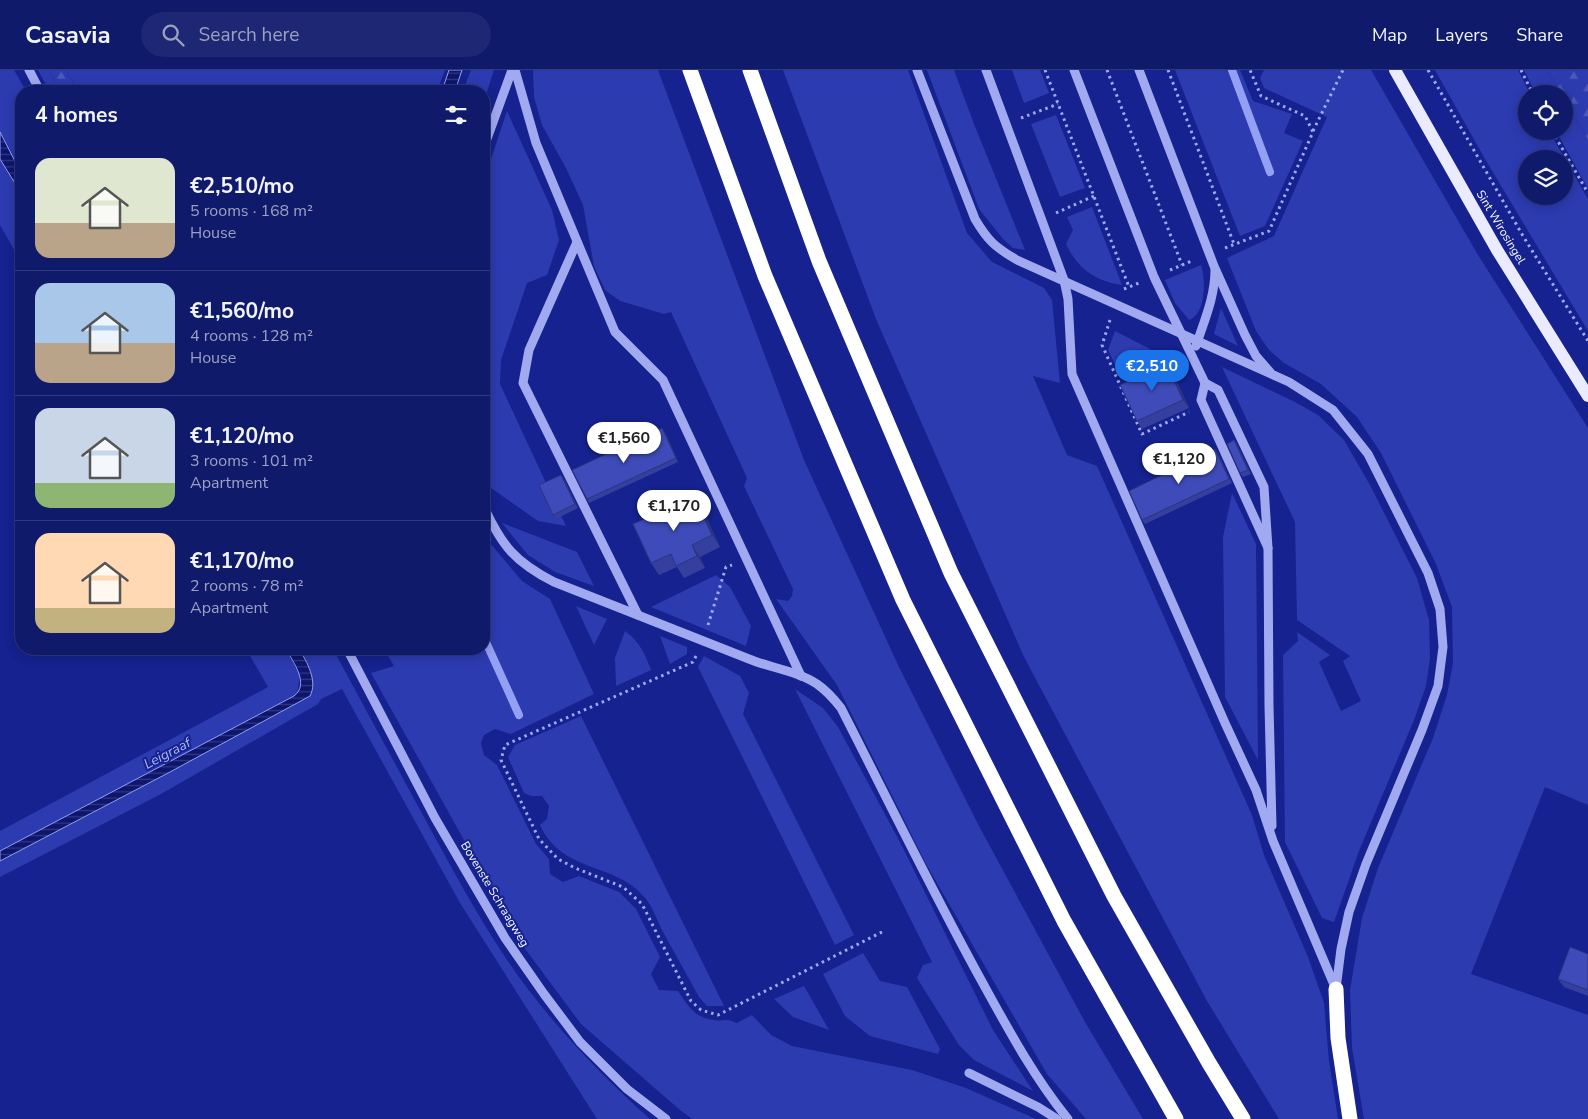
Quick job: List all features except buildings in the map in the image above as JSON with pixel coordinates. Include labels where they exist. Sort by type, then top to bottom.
[{"type":"highway","points":[[690,70],[765,276],[903,600],[1064,921],[1176,1119]]},
{"type":"highway","points":[[750,70],[819,261],[950,573],[1114,896],[1208,1063],[1243,1119]]},
{"type":"highway","points":[[1336,989],[1338,1038],[1350,1119]]},
{"type":"main road","name":"Sint Wirosingel","points":[[1395,70],[1497,250],[1588,396]]},
{"type":"street","points":[[28,70],[37,85]]},
{"type":"street","points":[[490,131],[513,70]]},
{"type":"street","points":[[513,70],[536,143],[615,332],[663,380],[801,676]]},
{"type":"street","points":[[917,70],[975,219],[983,234],[995,247],[1017,260],[1289,382],[1333,410],[1368,454],[1428,573],[1440,609],[1443,647],[1438,686],[1422,730],[1366,864],[1349,912],[1341,949],[1336,989]]},
{"type":"street","points":[[986,70],[1064,280],[1068,299],[1072,374],[1256,790],[1273,841],[1336,989]]},
{"type":"street","points":[[1074,70],[1154,277],[1205,383],[1201,400],[1203,405],[1268,548]]},
{"type":"street","points":[[1139,70],[1214,266],[1256,356],[1272,374]]},
{"type":"street","points":[[577,242],[529,350],[523,382],[638,615]]},
{"type":"street","points":[[1193,356],[1215,285],[1214,266]]},
{"type":"street","points":[[1205,383],[1218,390],[1264,487],[1268,548],[1270,811],[1273,841]]},
{"type":"street","points":[[490,517],[502,540],[515,557],[530,570],[554,582],[751,660],[801,676],[816,684],[830,695],[841,708],[961,943],[1006,1025],[1047,1091],[1068,1119]]},
{"type":"street","name":"Bovenste Schraagweg","points":[[350,655],[435,818],[510,946],[580,1042],[627,1090],[666,1119]]},
{"type":"street","points":[[969,1073],[1038,1107],[1057,1119]]},
{"type":"path","points":[[1045,70],[1130,287]]},
{"type":"path","points":[[1107,70],[1182,265]]},
{"type":"path","points":[[1168,70],[1234,244]]},
{"type":"path","points":[[1250,70],[1261,96],[1306,116],[1313,132]]},
{"type":"path","points":[[1203,405],[1142,434],[1102,345],[1116,304],[1122,290],[1269,231],[1343,70]]},
{"type":"path","name":"Sint Wirosingel","points":[[1428,70],[1523,236],[1588,341]]},
{"type":"path","points":[[1521,70],[1528,85]]},
{"type":"path","points":[[1006,123],[1058,104]]},
{"type":"path","points":[[1557,140],[1588,193]]},
{"type":"path","points":[[1042,219],[1094,196]]},
{"type":"path","points":[[746,558],[726,567],[704,640],[693,662],[505,745],[501,760],[539,839],[558,860],[622,887],[642,904],[691,1002],[701,1010],[718,1015],[884,931]]},
{"type":"green space","points":[[0,70],[14,70],[23,85],[15,85],[15,161],[0,132]]},
{"type":"green space","points":[[38,70],[49,70],[58,85],[46,85]]},
{"type":"green space","points":[[49,70],[66,70],[75,85],[58,85]]},
{"type":"green space","points":[[66,70],[445,70],[439,85],[75,85]]},
{"type":"green space","points":[[471,70],[494,70],[489,85],[465,85]]},
{"type":"green space","points":[[533,70],[658,70],[804,460],[899,667],[979,826],[1085,1022],[1143,1119],[1086,1119],[1047,1074],[926,864],[837,685],[776,599],[788,601],[792,596],[793,589],[744,486],[747,478],[671,312],[664,314],[620,301],[605,290],[594,266],[583,205],[566,168],[542,125],[534,97]]},
{"type":"green space","points":[[783,70],[908,70],[967,233],[992,262],[1044,288],[1052,300],[1060,383],[1033,376],[1067,455],[1097,466],[1252,815],[1264,855],[1308,957],[1324,1003],[1329,1061],[1338,1119],[1279,1119],[1207,1001],[1024,657],[876,319]]},
{"type":"green space","points":[[927,70],[954,70],[1025,250],[1013,248],[1003,239],[979,209]]},
{"type":"green space","points":[[1012,70],[1040,70],[1049,93],[1024,103]]},
{"type":"green space","points":[[1175,70],[1240,70],[1253,101],[1292,114],[1284,133],[1303,141],[1265,226],[1240,236]]},
{"type":"green space","points":[[1264,70],[1371,70],[1478,255],[1588,428],[1588,805],[1545,787],[1471,974],[1588,1015],[1588,1119],[1364,1119],[1352,1048],[1350,990],[1362,918],[1378,868],[1433,738],[1447,695],[1453,663],[1452,607],[1436,564],[1381,453],[1357,417],[1321,384],[1284,363],[1269,350],[1256,331],[1227,258],[1274,236],[1327,117],[1264,88],[1260,78]]},
{"type":"green space","points":[[1435,70],[1518,70],[1526,85],[1518,85],[1518,140],[1554,140],[1560,150],[1518,150],[1518,205],[1573,205],[1573,173],[1588,199],[1588,331],[1485,159]]},
{"type":"green space","points":[[1524,70],[1547,70],[1556,85],[1532,85]]},
{"type":"green space","points":[[1547,70],[1588,70],[1588,140],[1573,114],[1573,85],[1556,85]]},
{"type":"green space","points":[[507,111],[552,210],[559,240],[547,275],[527,283],[501,360],[500,384],[566,526],[538,521],[490,487],[490,162]]},
{"type":"green space","points":[[1573,114],[1588,140],[1588,189],[1573,162],[1573,150],[1566,150],[1561,140],[1573,140]]},
{"type":"green space","points":[[1056,115],[1085,188],[1060,197],[1031,124]]},
{"type":"green space","points":[[0,159],[15,183],[15,251],[0,225]]},
{"type":"green space","points":[[1092,207],[1122,285],[1096,277],[1088,272],[1076,260],[1066,244],[1073,230],[1067,217]]},
{"type":"green space","points":[[1201,265],[1204,279],[1202,304],[1195,316],[1189,320],[1175,303],[1165,280]]},
{"type":"green space","points":[[1221,308],[1238,346],[1214,334]]},
{"type":"green space","points":[[1115,331],[1154,351],[1151,356],[1132,361],[1118,371],[1108,350]]},
{"type":"green space","points":[[1222,367],[1318,415],[1344,440],[1370,485],[1417,578],[1429,620],[1430,659],[1426,686],[1414,720],[1359,851],[1334,922],[1322,918],[1285,842],[1283,655],[1298,641],[1297,632],[1330,655],[1319,662],[1341,711],[1361,701],[1343,661],[1350,656],[1297,620],[1295,522]]},
{"type":"green space","points":[[1232,493],[1256,544],[1258,760],[1225,697],[1223,537]]},
{"type":"green space","points":[[502,523],[577,552],[594,586],[555,572],[528,555]]},
{"type":"green space","points":[[490,543],[522,581],[550,599],[594,694],[511,734],[495,729],[484,735],[481,743],[484,755],[497,765],[536,844],[549,859],[550,874],[563,882],[579,876],[619,892],[636,909],[660,957],[651,974],[659,990],[678,991],[685,1002],[697,1014],[707,1019],[729,1020],[737,1023],[752,1015],[771,1035],[792,1046],[912,1070],[966,1088],[1036,1119],[692,1119],[581,1024],[523,946],[371,673],[394,666],[388,655],[490,655]]},
{"type":"green space","points":[[716,575],[730,587],[751,626],[746,646],[651,607]]},
{"type":"green space","points":[[576,606],[607,619],[594,645]]},
{"type":"green space","points":[[625,631],[641,648],[651,670],[616,686],[615,658]]},
{"type":"green space","points":[[660,636],[687,647],[687,654],[670,664]]},
{"type":"green space","points":[[249,655],[289,655],[300,676],[297,694],[0,851],[0,831],[268,687]]},
{"type":"green space","points":[[302,655],[336,655],[456,876],[508,962],[564,1033],[650,1119],[597,1119],[460,903],[342,689],[321,699],[318,704],[161,794],[0,877],[0,861],[310,696],[313,684],[308,666]]},
{"type":"green space","points":[[704,656],[740,676],[749,693],[743,714],[854,935],[835,945],[698,667]]},
{"type":"green space","points":[[795,689],[823,708],[838,727],[901,844],[993,1030],[1033,1091],[974,1060],[959,1045],[917,978],[923,965],[932,962]]},
{"type":"green space","points":[[581,716],[724,1006],[707,1006],[699,997],[646,899],[634,887],[620,878],[576,860],[562,852],[550,841],[540,825],[547,819],[549,806],[542,796],[531,796],[524,793],[508,757],[515,745]]},
{"type":"green space","points":[[863,953],[880,981],[907,987],[940,1049],[938,1054],[870,1036],[845,1016],[823,974]]},
{"type":"green space","points":[[804,986],[829,1030],[793,1017],[774,999]]},
{"type":"shaded area","points":[[449,70],[462,70],[457,85],[444,85]]},
{"type":"shaded area","points":[[0,132],[15,161],[15,183],[0,159]]},
{"type":"shaded area","points":[[290,655],[302,655],[305,660],[313,684],[310,696],[0,861],[0,851],[294,696],[299,691],[300,685],[296,666]]},
{"type":"waterway","points":[[1232,70],[1270,172]]},
{"type":"waterway","points":[[490,651],[519,715]]},
{"type":"water label","name":"Leigraaf","points":[[167,753]]}]
